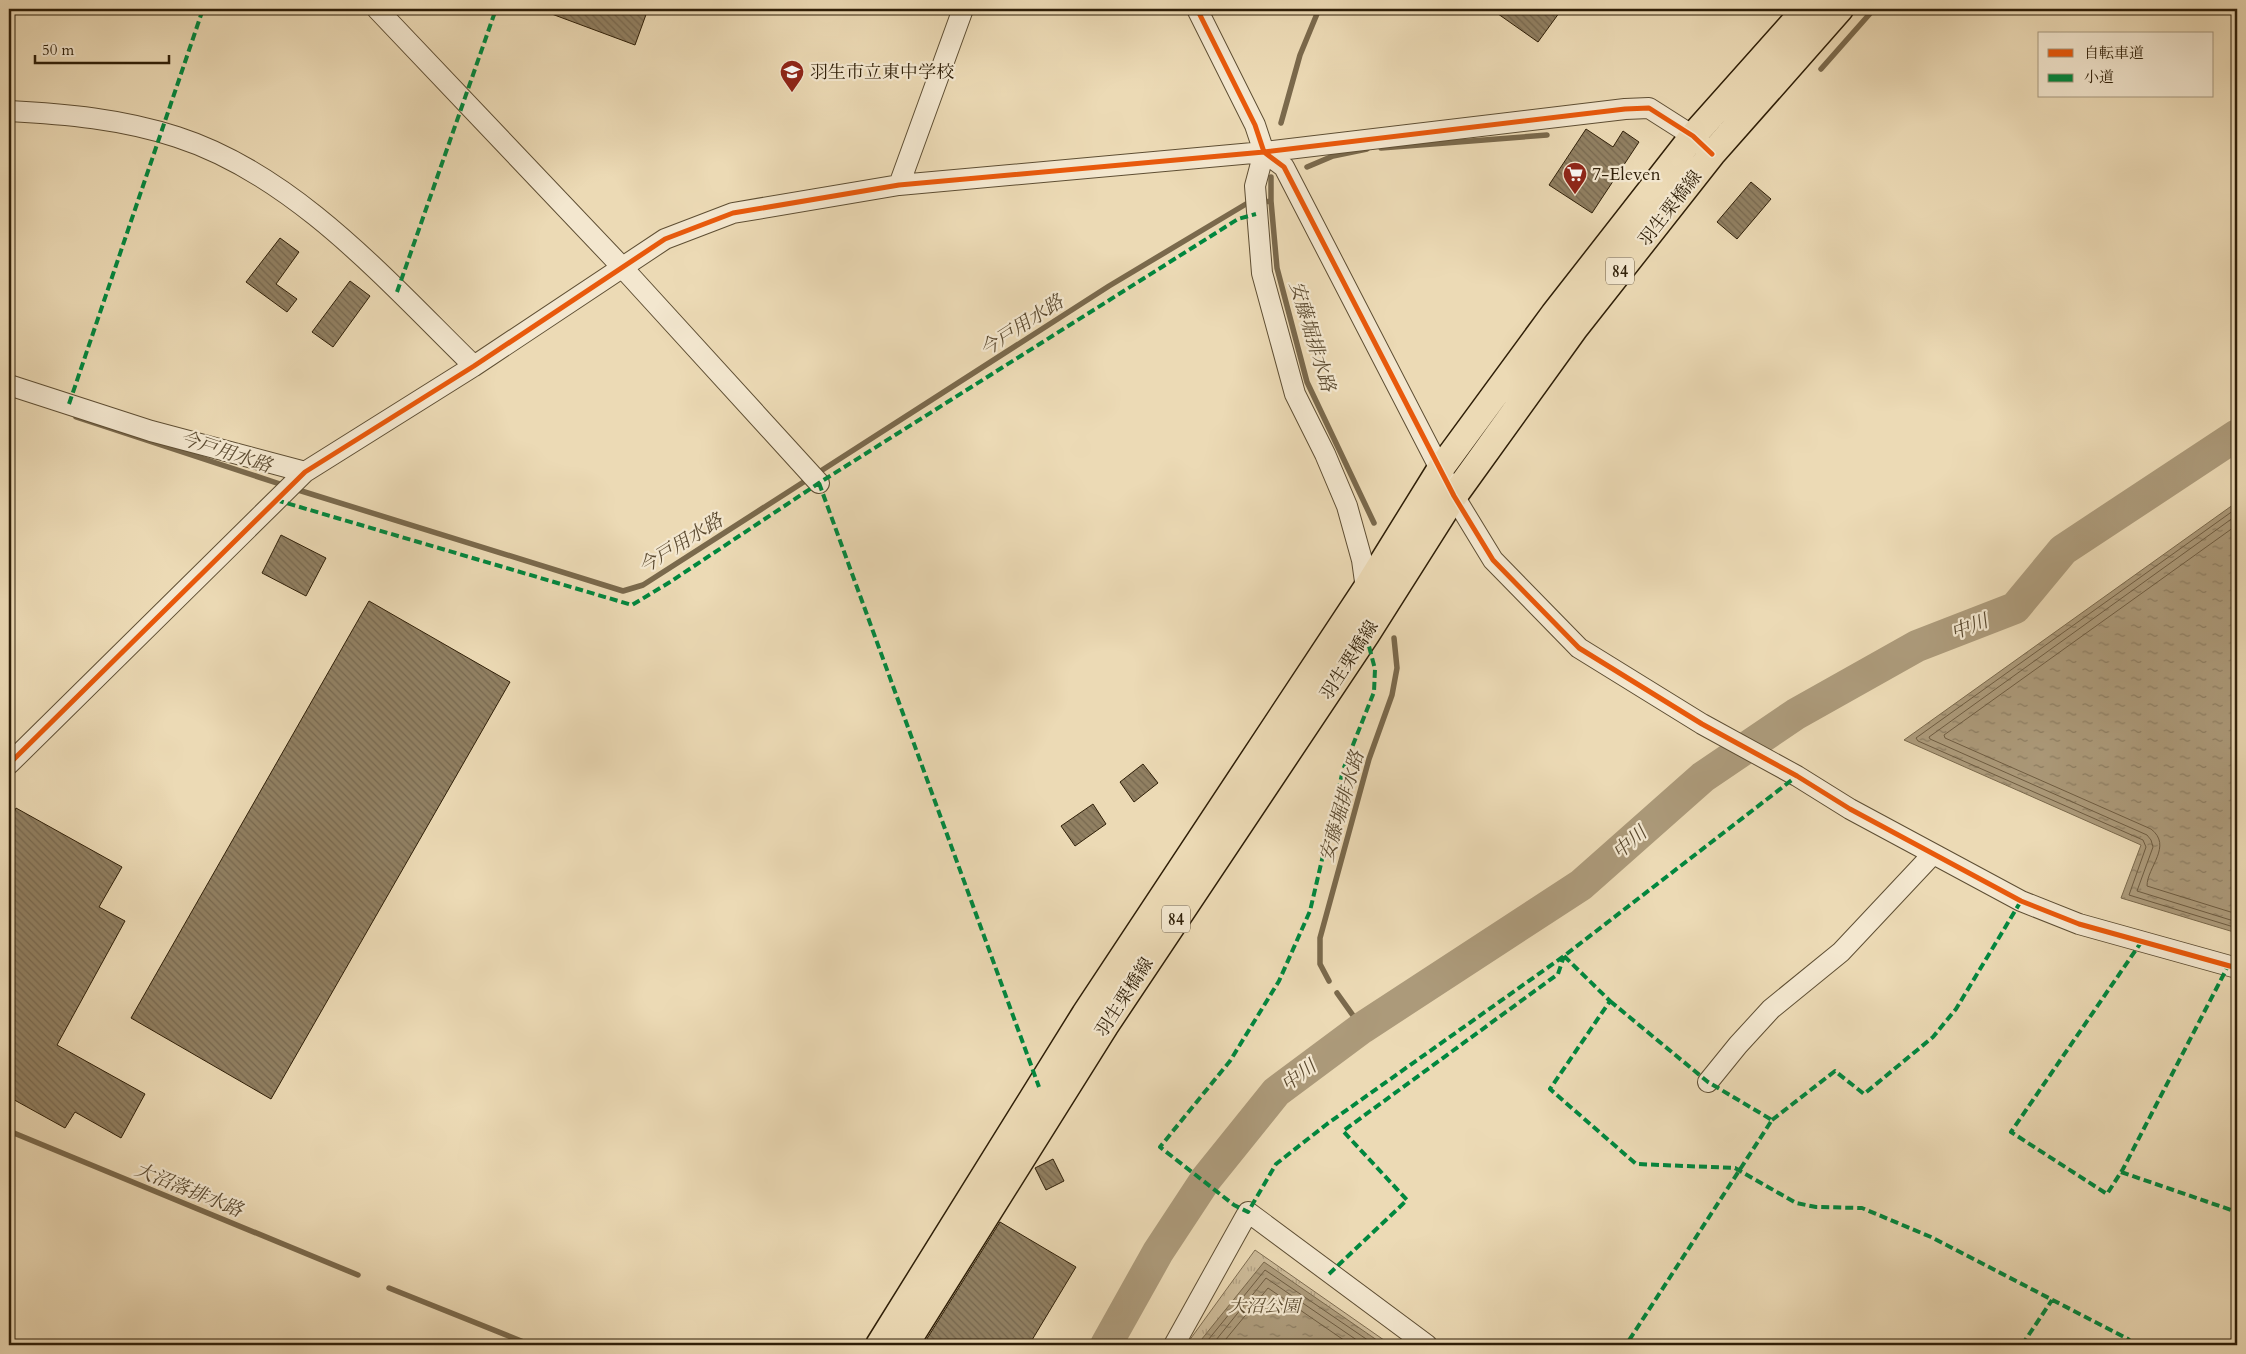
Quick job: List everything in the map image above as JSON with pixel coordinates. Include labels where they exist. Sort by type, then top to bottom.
[{"type":"main road","name":"羽生栗橋線","points":[[879,1345],[1085,1014],[1366,589],[1441,468],[1554,314],[1692,136],[1806,9]]},
{"type":"main road","name":"羽生栗橋線","points":[[905,1345],[1105,1026],[1366,635],[1454,496],[1575,328],[1712,154],[1840,9]]},
{"type":"street","points":[[377,9],[622,267],[819,483]]},
{"type":"street","points":[[899,185],[963,9]]},
{"type":"street","points":[[1197,9],[1255,125],[1264,152],[1255,186],[1262,273],[1295,394],[1325,454],[1347,506],[1362,560],[1366,589]]},
{"type":"street","points":[[9,764],[305,472],[474,366],[665,239],[734,213],[899,185],[1264,152],[1583,113],[1649,108],[1692,136],[1712,154]]},
{"type":"street","points":[[9,111],[122,122],[178,137],[217,153],[286,192],[362,257],[474,366]]},
{"type":"street","points":[[1264,152],[1284,167],[1454,496],[1493,560],[1580,648],[1702,724],[2020,901],[2079,924],[2237,968]]},
{"type":"street","points":[[9,385],[151,431],[305,472]]},
{"type":"street","points":[[1708,1082],[1771,1009],[1841,952],[1933,854]]},
{"type":"street","points":[[1174,1345],[1248,1212],[1427,1345]]},
{"type":"green space","name":"大沼公園","points":[[1255,1250],[1391,1345],[1186,1345]]},
{"type":"water","points":[[2237,502],[2237,933],[2121,898],[2141,845],[1904,740]]},
{"type":"water","name":"大沼公園","points":[[1264,1262],[1384,1345],[1197,1345]]},
{"type":"building","points":[[541,9],[648,9],[635,45]]},
{"type":"building","points":[[1491,9],[1562,9],[1538,42]]},
{"type":"building","points":[[1586,129],[1613,147],[1623,131],[1639,142],[1592,213],[1549,185]]},
{"type":"building","points":[[1751,182],[1771,199],[1737,239],[1717,222]]},
{"type":"building","points":[[280,238],[299,252],[276,284],[297,299],[287,312],[246,282]]},
{"type":"building","points":[[350,281],[370,296],[333,347],[312,332]]},
{"type":"building","points":[[281,535],[326,558],[306,596],[262,573]]},
{"type":"building","points":[[369,601],[510,682],[271,1099],[131,1018]]},
{"type":"building","points":[[1143,764],[1158,783],[1134,802],[1120,782]]},
{"type":"building","points":[[1093,804],[1106,824],[1075,846],[1061,826]]},
{"type":"building","points":[[16,808],[122,867],[99,907],[125,921],[57,1045],[145,1094],[121,1138],[75,1112],[65,1128],[9,1097],[9,822]]},
{"type":"building","points":[[1053,1159],[1064,1181],[1046,1190],[1035,1168]]},
{"type":"building","points":[[1000,1222],[1076,1267],[1029,1345],[923,1345]]},
{"type":"waterway","name":"安藤堀排水路","points":[[1281,123],[1300,55],[1319,9]]},
{"type":"waterway","name":"今戸用水路","points":[[1821,69],[1874,9]]},
{"type":"waterway","name":"今戸用水路","points":[[1381,148],[1547,135]]},
{"type":"waterway","name":"今戸用水路","points":[[1307,167],[1333,156],[1367,149]]},
{"type":"waterway","name":"安藤堀排水路","points":[[1271,177],[1271,201],[1277,268],[1307,382],[1374,523]]},
{"type":"waterway","name":"今戸用水路","points":[[295,489],[623,591],[643,585],[1109,286],[1246,204],[1271,201]]},
{"type":"waterway","name":"今戸用水路","points":[[76,417],[286,486]]},
{"type":"waterway","name":"中川","points":[[1106,1345],[1158,1252],[1206,1179],[1276,1092],[1362,1028],[1581,885],[1703,777],[1796,714],[1917,646],[2015,608],[2063,550],[2237,435]]},
{"type":"waterway","name":"安藤堀排水路","points":[[1329,981],[1320,964],[1320,938],[1369,759],[1392,695],[1397,668],[1394,638]]},
{"type":"waterway","name":"安藤堀排水路","points":[[1337,993],[1362,1028]]},
{"type":"waterway","name":"大沼落排水路","points":[[9,1131],[358,1275]]},
{"type":"waterway","name":"大沼落排水路","points":[[389,1288],[531,1345]]},
{"type":"marked path","points":[[69,404],[203,9]]},
{"type":"marked path","points":[[397,292],[496,9]]},
{"type":"marked path","points":[[276,500],[632,605],[670,582],[819,483],[1238,219],[1256,214]]},
{"type":"marked path","points":[[819,483],[1039,1087]]},
{"type":"marked path","points":[[1366,635],[1375,669],[1374,692],[1343,770],[1310,911],[1279,981],[1230,1061],[1160,1147],[1234,1205],[1248,1212],[1276,1164],[1327,1124],[1564,956],[1797,776]]},
{"type":"marked path","points":[[1772,1120],[1835,1071],[1864,1094],[1933,1037],[1956,1009],[2021,901]]},
{"type":"marked path","points":[[2142,941],[2011,1132],[2107,1194],[2123,1169],[2228,966]]},
{"type":"marked path","points":[[1564,956],[1610,1001],[1550,1089],[1636,1164],[1735,1168],[1796,1203],[1816,1207],[1862,1208],[1931,1237],[2128,1339],[2135,1345]]},
{"type":"marked path","points":[[1329,1274],[1407,1200],[1343,1131],[1558,974],[1564,956]]},
{"type":"marked path","points":[[1610,1001],[1708,1082],[1772,1120],[1626,1345]]},
{"type":"marked path","points":[[2121,1172],[2237,1212]]},
{"type":"marked path","points":[[2022,1345],[2052,1300]]},
{"type":"cycle path","points":[[1197,9],[1255,125],[1264,152],[1284,167],[1454,496],[1493,560],[1579,648],[1702,724],[1797,776],[1850,809],[2021,901],[2079,924],[2237,968]]},
{"type":"cycle path","points":[[9,764],[305,472],[474,366],[665,239],[733,213],[899,185],[1264,152],[1625,109],[1649,108],[1693,136],[1712,154]]},
{"type":"place","name":"羽生市立東中学校","points":[[792,93]]},
{"type":"place","name":"7-Eleven","points":[[1575,195]]}]
